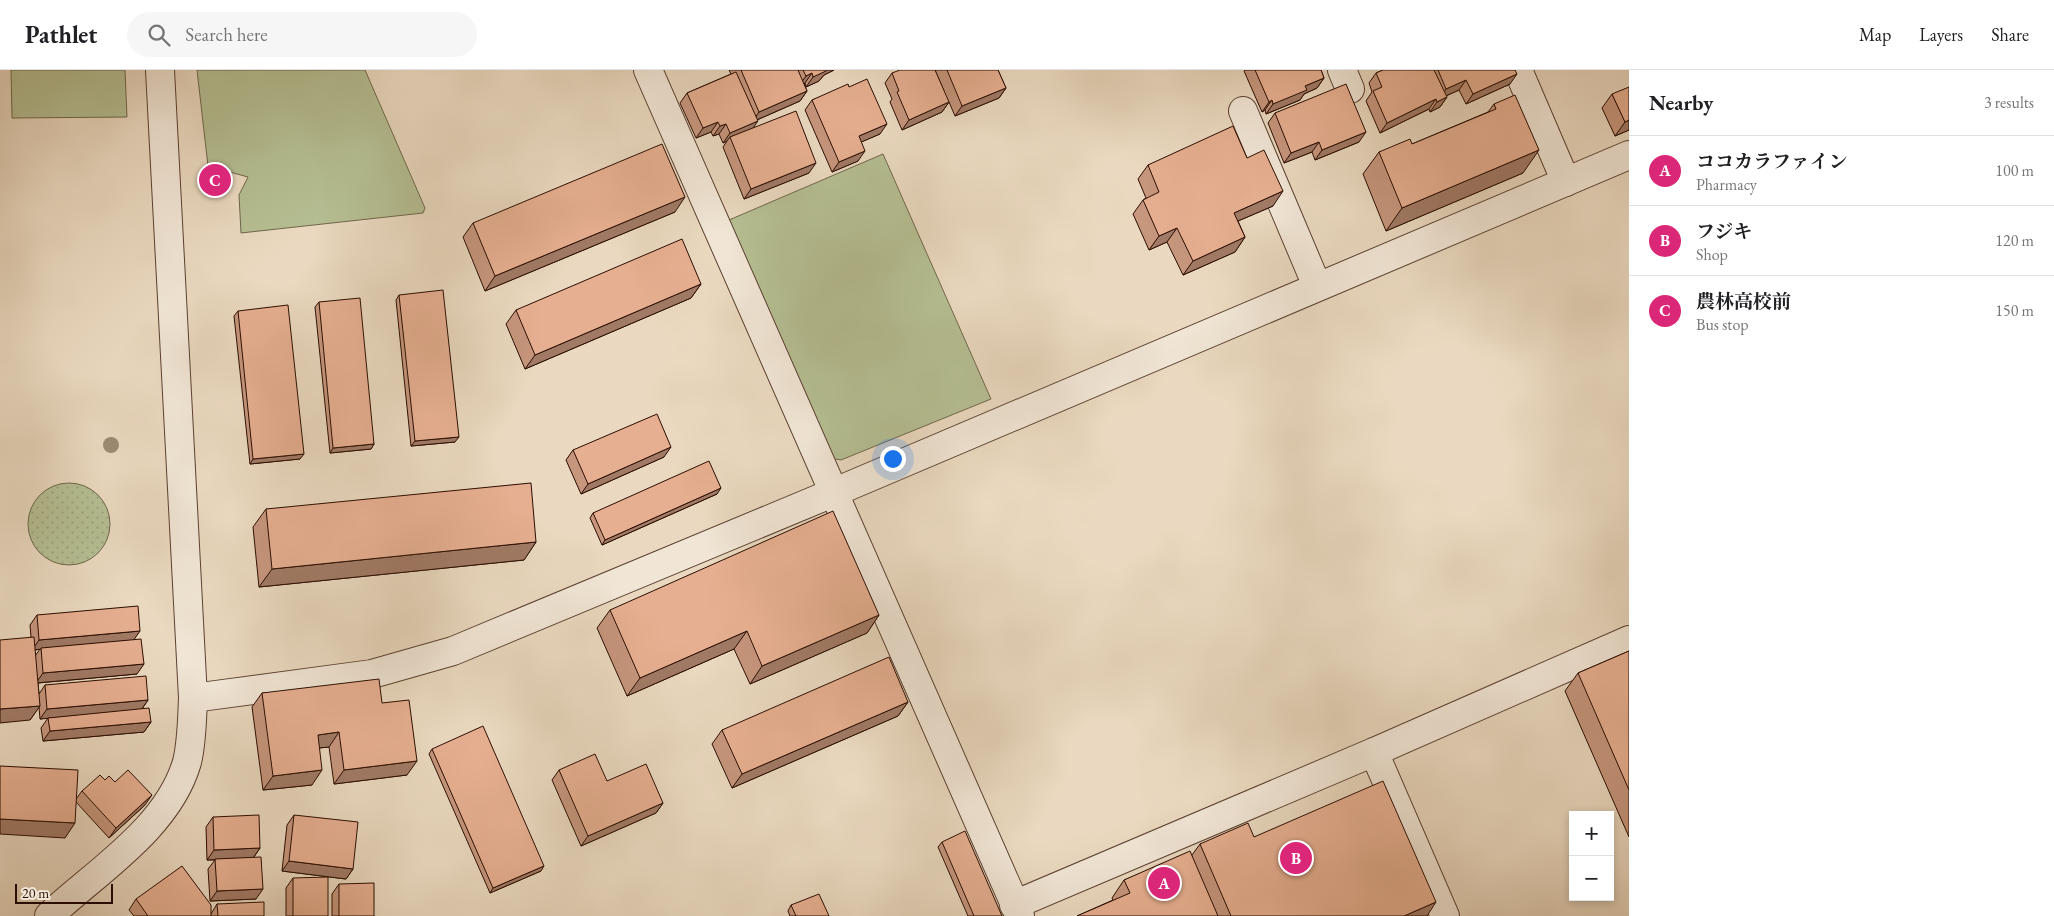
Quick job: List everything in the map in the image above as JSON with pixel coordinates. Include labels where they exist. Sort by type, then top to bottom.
[{"type":"street","points":[[49,916],[103,869],[160,815],[177,787],[187,761],[193,698],[160,70]]},
{"type":"street","points":[[648,70],[1017,910],[1629,640]]},
{"type":"street","points":[[1518,70],[1566,182]]},
{"type":"street","points":[[1243,111],[1317,286]]},
{"type":"street","points":[[193,698],[372,674],[453,652],[1629,155]]},
{"type":"street","points":[[1374,752],[1445,916]]},
{"type":"green space","points":[[11,70],[125,70],[127,117],[12,118]]},
{"type":"green space","points":[[197,70],[365,70],[425,208],[423,213],[241,233],[239,195],[248,177],[208,166]]},
{"type":"green space","points":[[883,154],[991,399],[841,460],[830,458],[729,220]]},
{"type":"green space","points":[[61,483],[77,483],[92,490],[103,501],[110,516],[107,540],[98,553],[77,565],[61,565],[46,558],[35,547],[28,532],[28,516],[35,501],[46,490]]},
{"type":"building","points":[[741,70],[798,70],[807,91],[759,112]]},
{"type":"building","points":[[803,70],[826,71],[813,77],[812,73],[806,76]]},
{"type":"building","points":[[900,70],[935,70],[949,102],[909,120],[897,92],[899,91],[892,73]]},
{"type":"building","points":[[947,70],[998,70],[1006,88],[962,106]]},
{"type":"building","points":[[1255,70],[1321,70],[1324,78],[1305,86],[1307,90],[1273,104],[1272,100],[1269,102]]},
{"type":"building","points":[[1383,70],[1434,70],[1447,97],[1437,102],[1436,99],[1387,123],[1373,91],[1382,87],[1376,73]]},
{"type":"building","points":[[1438,70],[1515,70],[1517,74],[1473,94],[1466,80],[1446,89]]},
{"type":"building","points":[[736,72],[758,121],[730,133],[726,124],[720,126],[718,122],[703,128],[687,93]]},
{"type":"building","points":[[867,79],[887,124],[859,136],[865,151],[839,162],[812,100],[848,84],[849,87]]},
{"type":"building","points":[[1346,84],[1366,132],[1322,150],[1319,142],[1291,153],[1275,113]]},
{"type":"building","points":[[1629,87],[1629,120],[1625,122],[1612,94]]},
{"type":"building","points":[[1515,95],[1539,150],[1402,208],[1379,152],[1410,139],[1412,144],[1496,109],[1494,104]]},
{"type":"building","points":[[796,111],[816,163],[751,189],[730,137]]},
{"type":"building","points":[[1233,126],[1247,158],[1264,150],[1283,191],[1234,213],[1245,237],[1193,261],[1177,228],[1159,236],[1143,200],[1159,192],[1148,165]]},
{"type":"building","points":[[662,144],[685,197],[495,276],[473,223]]},
{"type":"building","points":[[682,239],[701,284],[535,355],[516,310]]},
{"type":"building","points":[[443,290],[459,437],[415,441],[399,295]]},
{"type":"building","points":[[360,298],[374,444],[333,448],[319,302]]},
{"type":"building","points":[[288,305],[304,454],[253,459],[238,311]]},
{"type":"building","points":[[657,414],[671,447],[588,484],[573,450]]},
{"type":"building","points":[[709,461],[721,488],[605,540],[593,513]]},
{"type":"building","points":[[531,483],[536,542],[272,569],[266,509]]},
{"type":"building","points":[[833,511],[879,615],[762,666],[747,631],[640,678],[610,610]]},
{"type":"building","points":[[138,606],[140,631],[39,640],[37,615]]},
{"type":"building","points":[[34,637],[40,706],[0,709],[0,640]]},
{"type":"building","points":[[141,639],[144,664],[43,673],[41,648]]},
{"type":"building","points":[[1629,651],[1629,790],[1578,673]]},
{"type":"building","points":[[889,657],[908,702],[742,774],[722,730]]},
{"type":"building","points":[[146,676],[148,700],[47,709],[45,685]]},
{"type":"building","points":[[379,679],[382,703],[409,700],[417,761],[344,770],[339,732],[318,735],[322,770],[273,776],[262,693]]},
{"type":"building","points":[[149,708],[151,722],[50,731],[48,718]]},
{"type":"building","points":[[483,726],[544,866],[493,888],[432,749]]},
{"type":"building","points":[[595,754],[607,781],[646,764],[663,803],[588,836],[559,770]]},
{"type":"building","points":[[0,766],[78,770],[75,823],[0,819]]},
{"type":"building","points":[[128,770],[152,795],[116,828],[82,791],[100,775],[105,780],[109,776],[115,782]]},
{"type":"building","points":[[1383,781],[1436,902],[1404,916],[1231,916],[1200,844],[1248,823],[1254,837]]},
{"type":"building","points":[[259,815],[260,848],[214,850],[213,817]]},
{"type":"building","points":[[294,815],[358,822],[353,869],[289,861]]},
{"type":"building","points":[[965,831],[1002,916],[974,916],[942,842]]},
{"type":"building","points":[[1190,851],[1218,916],[1077,916],[1130,893],[1124,880]]},
{"type":"building","points":[[261,857],[263,889],[217,891],[215,859]]},
{"type":"building","points":[[182,866],[211,905],[211,916],[148,916],[136,899]]},
{"type":"building","points":[[328,877],[328,916],[293,916],[293,878]]},
{"type":"building","points":[[374,883],[374,916],[339,916],[339,884]]},
{"type":"building","points":[[819,894],[829,916],[796,916],[791,905]]},
{"type":"building","points":[[264,902],[264,916],[218,916],[217,904]]},
{"type":"place","name":"農林高校前","points":[[215,180]]},
{"type":"place","name":"フジキ","points":[[1296,858]]},
{"type":"place","name":"ココカラファイン","points":[[1164,883]]}]
